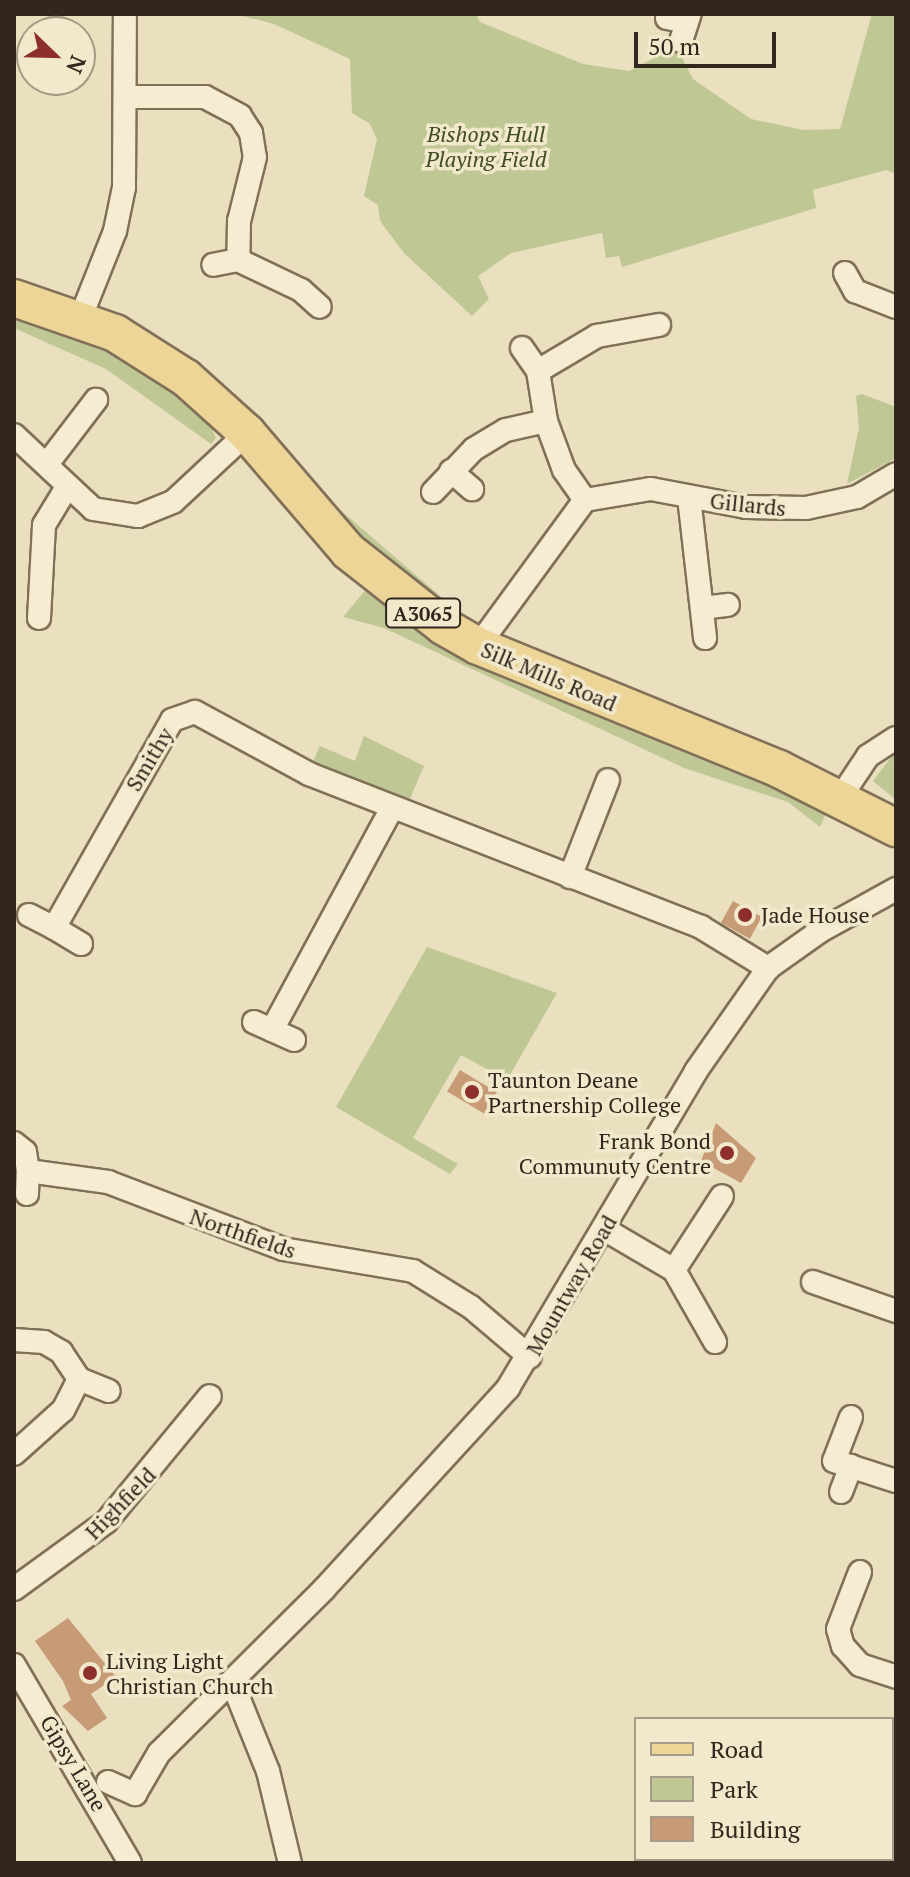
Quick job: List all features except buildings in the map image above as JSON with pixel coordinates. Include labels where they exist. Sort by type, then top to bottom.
[{"type":"main road","name":"Silk Mills Road","points":[[14,298],[80,319],[148,351],[247,433],[379,581],[478,646],[840,798],[896,828]]},
{"type":"street","points":[[80,319],[115,231],[129,97],[125,14]]},
{"type":"street","points":[[129,97],[205,97],[240,116],[255,157],[239,221],[238,260]]},
{"type":"street","points":[[213,265],[238,260],[304,284],[320,307]]},
{"type":"street","points":[[849,292],[896,307]]},
{"type":"street","points":[[538,371],[569,348],[636,338],[659,325]]},
{"type":"street","points":[[478,646],[585,500],[564,470],[546,421],[538,371],[522,348]]},
{"type":"street","points":[[47,464],[83,408]]},
{"type":"street","points":[[433,492],[451,471],[506,430],[546,421]]},
{"type":"street","points":[[14,435],[47,464],[67,487],[105,513],[155,513],[204,477],[247,433]]},
{"type":"street","points":[[451,471],[472,489]]},
{"type":"street","name":"Gillards","points":[[585,500],[651,489],[689,497],[806,508],[857,497],[896,474]]},
{"type":"street","points":[[46,604],[44,525],[67,487]]},
{"type":"street","name":"Gillards","points":[[689,497],[705,638]]},
{"type":"street","points":[[702,608],[728,605]]},
{"type":"street","name":"Smithy","points":[[54,928],[172,720],[185,713],[209,718],[284,762],[392,808],[701,927],[768,968]]},
{"type":"street","points":[[840,798],[868,756],[896,738]]},
{"type":"street","points":[[570,877],[608,780]]},
{"type":"street","points":[[294,1040],[263,1026],[392,808]]},
{"type":"street","name":"Mountway Road","points":[[108,1782],[135,1794],[159,1753],[232,1682],[461,1441],[530,1357],[696,1071],[768,968],[820,931],[896,889]]},
{"type":"street","points":[[29,915],[81,944]]},
{"type":"street","points":[[14,1143],[25,1152],[27,1194]]},
{"type":"street","name":"Northfields","points":[[28,1171],[108,1182],[296,1253],[372,1259],[413,1271],[471,1307],[530,1357]]},
{"type":"street","points":[[674,1270],[722,1196]]},
{"type":"street","points":[[604,1229],[674,1270],[715,1342]]},
{"type":"street","points":[[813,1282],[896,1311]]},
{"type":"street","points":[[14,1340],[44,1342],[61,1352],[79,1379],[109,1391]]},
{"type":"street","points":[[14,1454],[63,1410],[79,1379]]},
{"type":"street","name":"Highfield","points":[[14,1589],[106,1522],[210,1396]]},
{"type":"street","points":[[851,1417],[834,1461],[896,1481]]},
{"type":"street","points":[[841,1492],[851,1466]]},
{"type":"street","points":[[860,1572],[838,1629],[843,1646],[860,1665],[896,1677]]},
{"type":"street","name":"Gipsy Lane","points":[[14,1665],[130,1863]]},
{"type":"street","points":[[232,1682],[268,1771],[290,1863]]},
{"type":"green space","name":"Bishops Hull Playing Field","points":[[235,14],[476,14],[480,22],[583,64],[629,71],[670,50],[679,52],[693,79],[751,119],[803,130],[840,129],[872,14],[896,14],[896,174],[886,170],[813,190],[816,208],[622,267],[619,256],[606,258],[602,233],[511,253],[478,276],[489,299],[472,316],[404,253],[380,221],[378,205],[364,196],[377,139],[370,124],[352,113],[350,59],[274,24]]},
{"type":"green space","points":[[14,320],[107,347],[160,376],[207,417],[216,438],[211,444],[106,369],[14,328]]},
{"type":"green space","points":[[862,394],[896,407],[896,458],[847,484],[859,428],[856,396]]},
{"type":"green space","points":[[323,495],[454,608],[470,621],[387,573]]},
{"type":"green space","points":[[368,587],[411,623],[516,678],[827,811],[820,827],[788,802],[684,768],[384,628],[343,617]]},
{"type":"green space","points":[[364,736],[424,766],[406,808],[310,768],[320,746],[355,761]]},
{"type":"green space","points":[[896,751],[896,800],[873,781]]},
{"type":"green space","points":[[427,947],[557,993],[507,1080],[461,1055],[413,1138],[458,1164],[450,1174],[336,1107]]},
{"type":"place","name":"Jade House","points":[[745,915]]},
{"type":"place","name":"Taunton Deane Partnership College","points":[[472,1092]]},
{"type":"place","name":"Frank Bond Communuty Centre","points":[[727,1153]]},
{"type":"place","name":"Living Light Christian Church","points":[[90,1673]]}]
